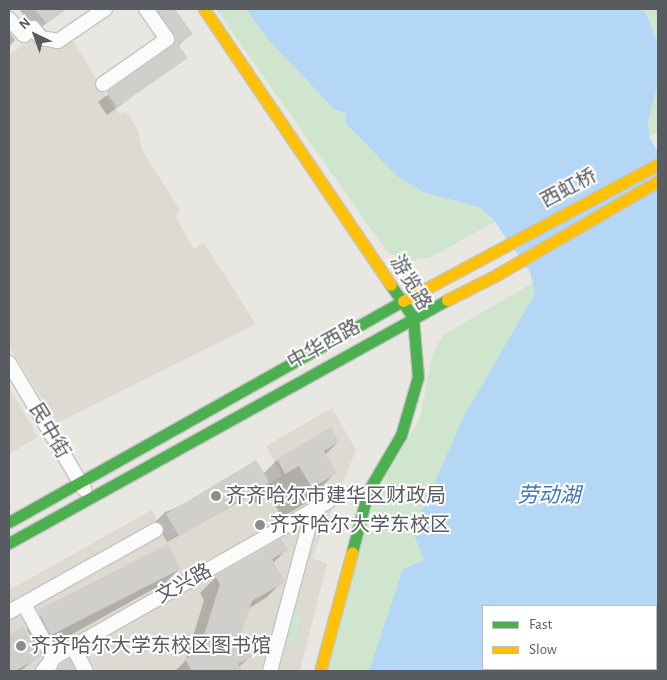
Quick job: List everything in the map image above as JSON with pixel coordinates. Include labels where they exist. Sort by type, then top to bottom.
[{"type":"main road","name":"游览路","points":[[204,9],[413,317],[418,377],[401,435],[368,491],[320,671]]},
{"type":"main road","name":"西虹桥","points":[[498,248],[658,164]]},
{"type":"main road","name":"中华西路","points":[[9,543],[413,317],[493,277],[658,181]]},
{"type":"main road","name":"中华西路","points":[[9,522],[498,248]]},
{"type":"street","points":[[9,19],[24,34],[33,28],[41,38],[58,41],[105,9]]},
{"type":"street","points":[[103,84],[167,39],[146,9]]},
{"type":"street","name":"民中街","points":[[9,363],[90,498]]},
{"type":"street","name":"文兴路","points":[[43,671],[73,647],[328,502]]},
{"type":"street","points":[[270,671],[313,511]]},
{"type":"street","points":[[9,612],[156,530]]},
{"type":"street","points":[[24,604],[50,665]]},
{"type":"street","points":[[73,647],[86,671]]},
{"type":"shaded area","points":[[32,38],[42,48],[60,48],[72,39],[113,107],[120,114],[126,111],[138,130],[142,150],[180,210],[176,218],[194,249],[204,243],[256,324],[57,423],[9,346],[9,55]]},
{"type":"shaded area","points":[[9,387],[38,437],[9,454]]},
{"type":"shaded area","name":"齐齐哈尔大学东校区","points":[[332,408],[356,450],[312,558],[327,564],[300,671],[9,671],[9,590],[152,510],[168,540],[282,476],[266,446]]},
{"type":"green space","points":[[216,9],[658,9],[658,132],[431,257],[411,261],[388,253]]},
{"type":"green space","points":[[658,211],[658,671],[326,671],[368,517],[386,477],[420,418],[433,353],[443,335]]},
{"type":"green space","points":[[288,611],[303,616],[294,644],[279,640]]},
{"type":"water","name":"劳动湖","points":[[246,9],[644,9],[658,44],[658,83],[648,122],[649,137],[658,152],[658,671],[369,671],[403,569],[424,560],[413,532],[464,416],[535,294],[530,272],[493,219],[479,207],[423,192],[397,176],[345,122],[346,113],[335,110],[266,37]]},
{"type":"building","points":[[35,9],[65,9],[46,23]]},
{"type":"building","points":[[156,9],[175,9],[193,34],[178,44],[188,58],[117,107],[106,92],[175,42],[174,34]]},
{"type":"building","points":[[331,427],[339,442],[324,451],[337,473],[312,488],[299,466],[285,474],[277,459]]},
{"type":"building","name":"齐齐哈尔市建华区财政局","points":[[256,460],[269,482],[179,536],[166,514]]},
{"type":"building","points":[[281,539],[288,550],[272,559],[285,582],[252,601],[241,634],[253,655],[238,664],[242,671],[192,671],[185,659],[199,651],[220,584],[215,576]]},
{"type":"building","points":[[168,544],[181,569],[51,635],[38,610]]},
{"type":"building","name":"齐齐哈尔大学东校区图书馆","points":[[23,627],[40,657],[15,671],[9,671],[9,635]]},
{"type":"building","points":[[70,659],[76,671],[56,671],[60,665]]},
{"type":"traffic: fast","points":[[352,552],[368,491],[401,435],[418,377],[413,317],[391,285]]},
{"type":"traffic: fast","points":[[9,543],[447,300]]},
{"type":"traffic: fast","points":[[9,522],[403,301]]},
{"type":"traffic: slow","points":[[204,9],[391,285]]},
{"type":"traffic: slow","points":[[403,301],[658,164]]},
{"type":"traffic: slow","points":[[447,300],[493,277],[658,181]]},
{"type":"traffic: slow","points":[[320,671],[352,552]]},
{"type":"place","name":"齐齐哈尔市建华区财政局","points":[[216,496]]},
{"type":"place","name":"齐齐哈尔大学东校区","points":[[260,525]]},
{"type":"place","name":"齐齐哈尔大学东校区图书馆","points":[[21,646]]}]
